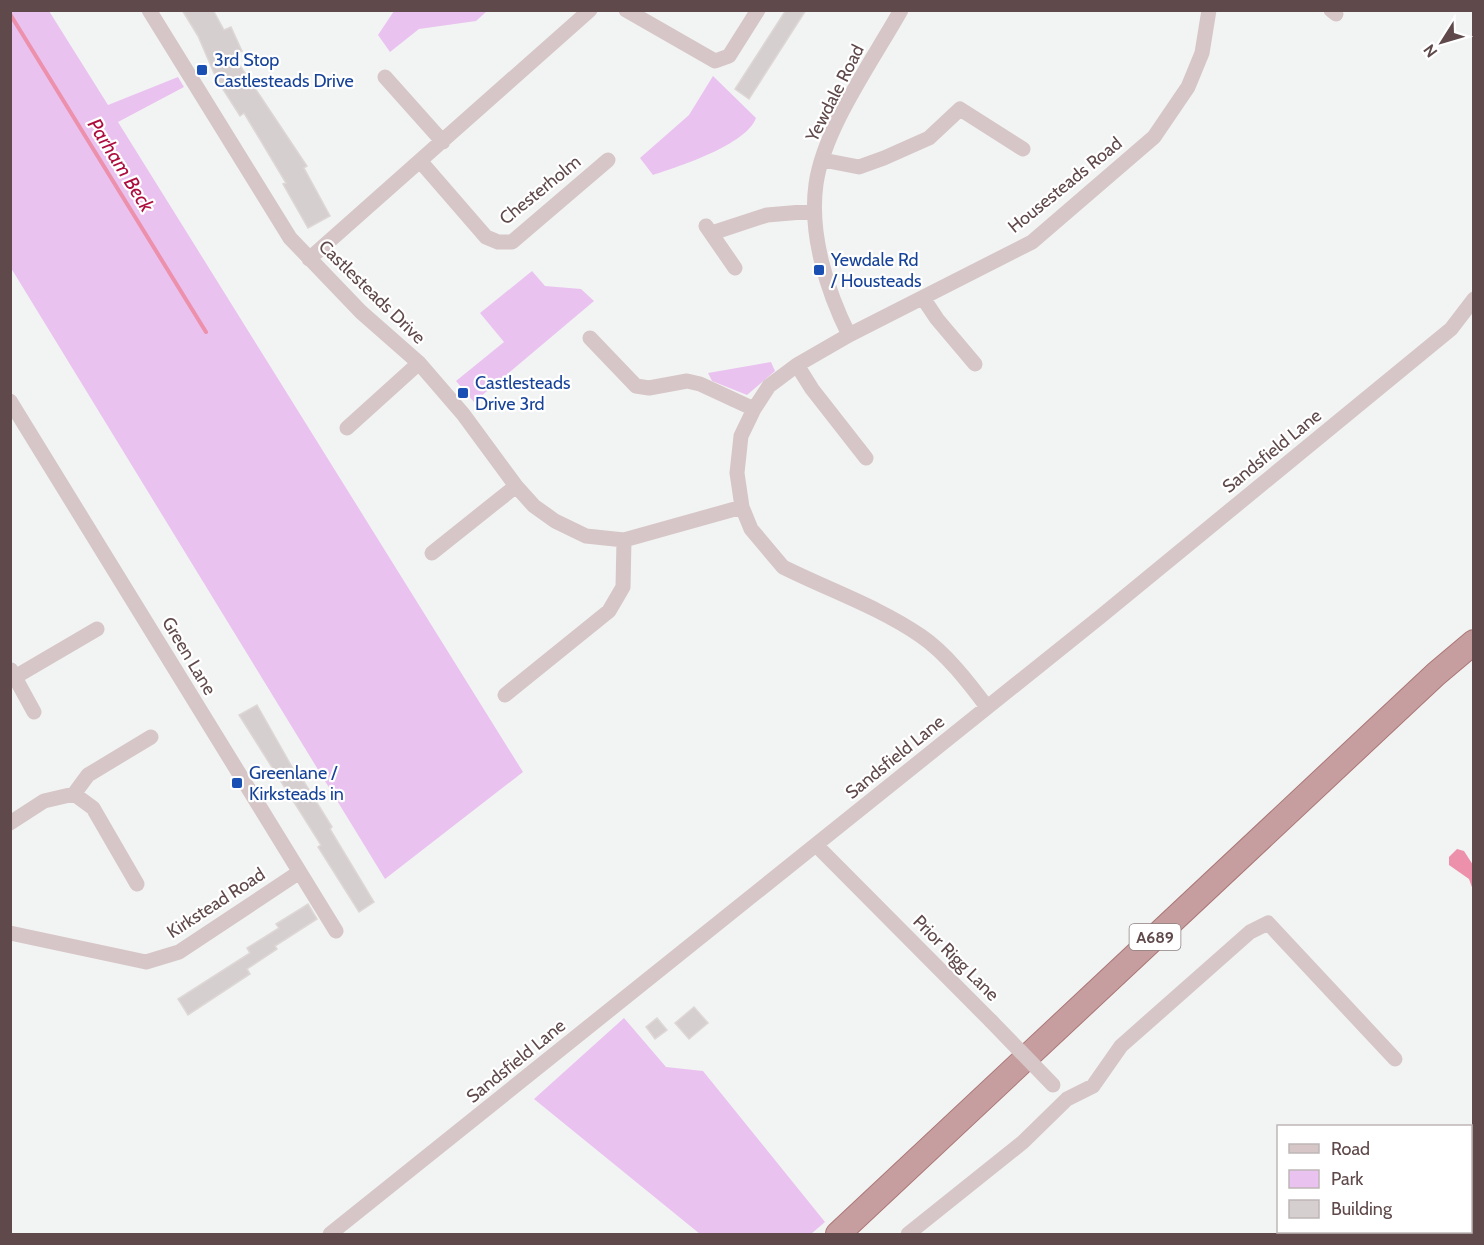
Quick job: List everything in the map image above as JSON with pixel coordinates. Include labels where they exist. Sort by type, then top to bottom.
[{"type":"highway","name":"A689","points":[[838,1234],[1418,690],[1473,642]]},
{"type":"street","name":"Castlesteads Drive","points":[[149,10],[276,217],[309,259],[361,312],[419,363],[463,414],[516,486],[534,506],[555,522],[586,536],[624,540],[742,507]]},
{"type":"street","points":[[309,259],[590,10]]},
{"type":"street","points":[[626,10],[715,62],[729,56],[758,10]]},
{"type":"street","name":"Yewdale Road","points":[[849,335],[835,308],[825,275],[814,210],[816,182],[836,126],[901,10]]},
{"type":"street","name":"Housesteads Road","points":[[987,708],[958,671],[922,637],[862,603],[783,567],[751,529],[742,507],[737,473],[741,436],[754,409],[769,386],[797,365],[849,335],[1032,242],[1154,137],[1188,87],[1202,53],[1209,10]]},
{"type":"street","points":[[385,77],[443,142]]},
{"type":"street","points":[[823,160],[859,167],[885,158],[929,138],[960,109],[1023,149]]},
{"type":"street","name":"Chesterholm","points":[[421,162],[486,237],[498,242],[512,242],[608,160]]},
{"type":"street","points":[[735,268],[709,229],[767,215],[814,210]]},
{"type":"street","points":[[923,298],[975,364]]},
{"type":"street","name":"Sandsfield Lane","points":[[330,1234],[987,708],[1451,330],[1473,298]]},
{"type":"street","points":[[590,338],[636,386],[650,388],[687,381],[700,384],[754,409]]},
{"type":"street","points":[[347,428],[419,363]]},
{"type":"street","points":[[797,365],[812,389],[866,458]]},
{"type":"street","name":"Green Lane","points":[[10,401],[298,873],[336,931]]},
{"type":"street","points":[[432,553],[516,486]]},
{"type":"street","points":[[505,695],[609,611],[623,587],[624,540]]},
{"type":"street","points":[[34,711],[13,673],[97,629]]},
{"type":"street","points":[[10,823],[44,801],[74,794],[88,775],[151,736]]},
{"type":"street","points":[[74,794],[93,807],[137,884]]},
{"type":"street","name":"Prior Rigg Lane","points":[[816,845],[1067,1099]]},
{"type":"street","name":"Kirkstead Road","points":[[10,933],[146,963],[179,952],[298,873]]},
{"type":"street","points":[[908,1234],[1023,1142],[1067,1099],[1093,1086],[1121,1046],[1250,932],[1268,923],[1395,1059]]},
{"type":"green space","points":[[11,10],[49,11],[108,105],[178,77],[184,87],[118,122],[523,772],[385,879],[11,268]]},
{"type":"green space","points":[[394,11],[487,11],[476,21],[419,29],[390,52],[378,35]]},
{"type":"green space","points":[[713,76],[756,118],[750,128],[726,146],[653,175],[640,158],[689,115]]},
{"type":"green space","points":[[532,271],[545,286],[581,289],[594,301],[474,402],[456,381],[504,342],[480,313]]},
{"type":"green space","points":[[771,362],[775,371],[747,395],[712,381],[708,373]]},
{"type":"green space","points":[[624,1018],[666,1067],[703,1071],[825,1222],[811,1234],[700,1234],[534,1099]]},
{"type":"shaded area","points":[[1457,849],[1464,851],[1473,865],[1473,890],[1469,879],[1449,865],[1449,857]]},
{"type":"building","points":[[182,10],[213,10],[224,30],[231,27],[242,51],[233,55],[307,166],[304,168],[330,216],[308,228],[283,184],[286,183],[244,113],[240,116],[217,80],[198,36]]},
{"type":"building","points":[[786,10],[806,10],[749,99],[735,89]]},
{"type":"building","points":[[257,705],[296,774],[298,772],[332,827],[330,829],[374,902],[359,912],[318,847],[321,845],[239,715]]},
{"type":"building","points":[[308,904],[317,919],[275,946],[277,949],[247,969],[250,974],[188,1015],[178,999],[250,953],[247,948],[279,928],[276,924]]},
{"type":"building","points":[[694,1007],[708,1023],[689,1039],[675,1023]]},
{"type":"building","points":[[657,1018],[667,1030],[655,1039],[646,1027]]},
{"type":"waterway","name":"Parham Beck","points":[[10,14],[206,332]]},
{"type":"place","name":"3rd Stop Castlesteads Drive","points":[[202,70]]},
{"type":"place","name":"Yewdale Rd / Housteads","points":[[819,270]]},
{"type":"place","name":"Castlesteads Drive 3rd","points":[[463,393]]},
{"type":"place","name":"Greenlane / Kirksteads in","points":[[237,783]]}]
